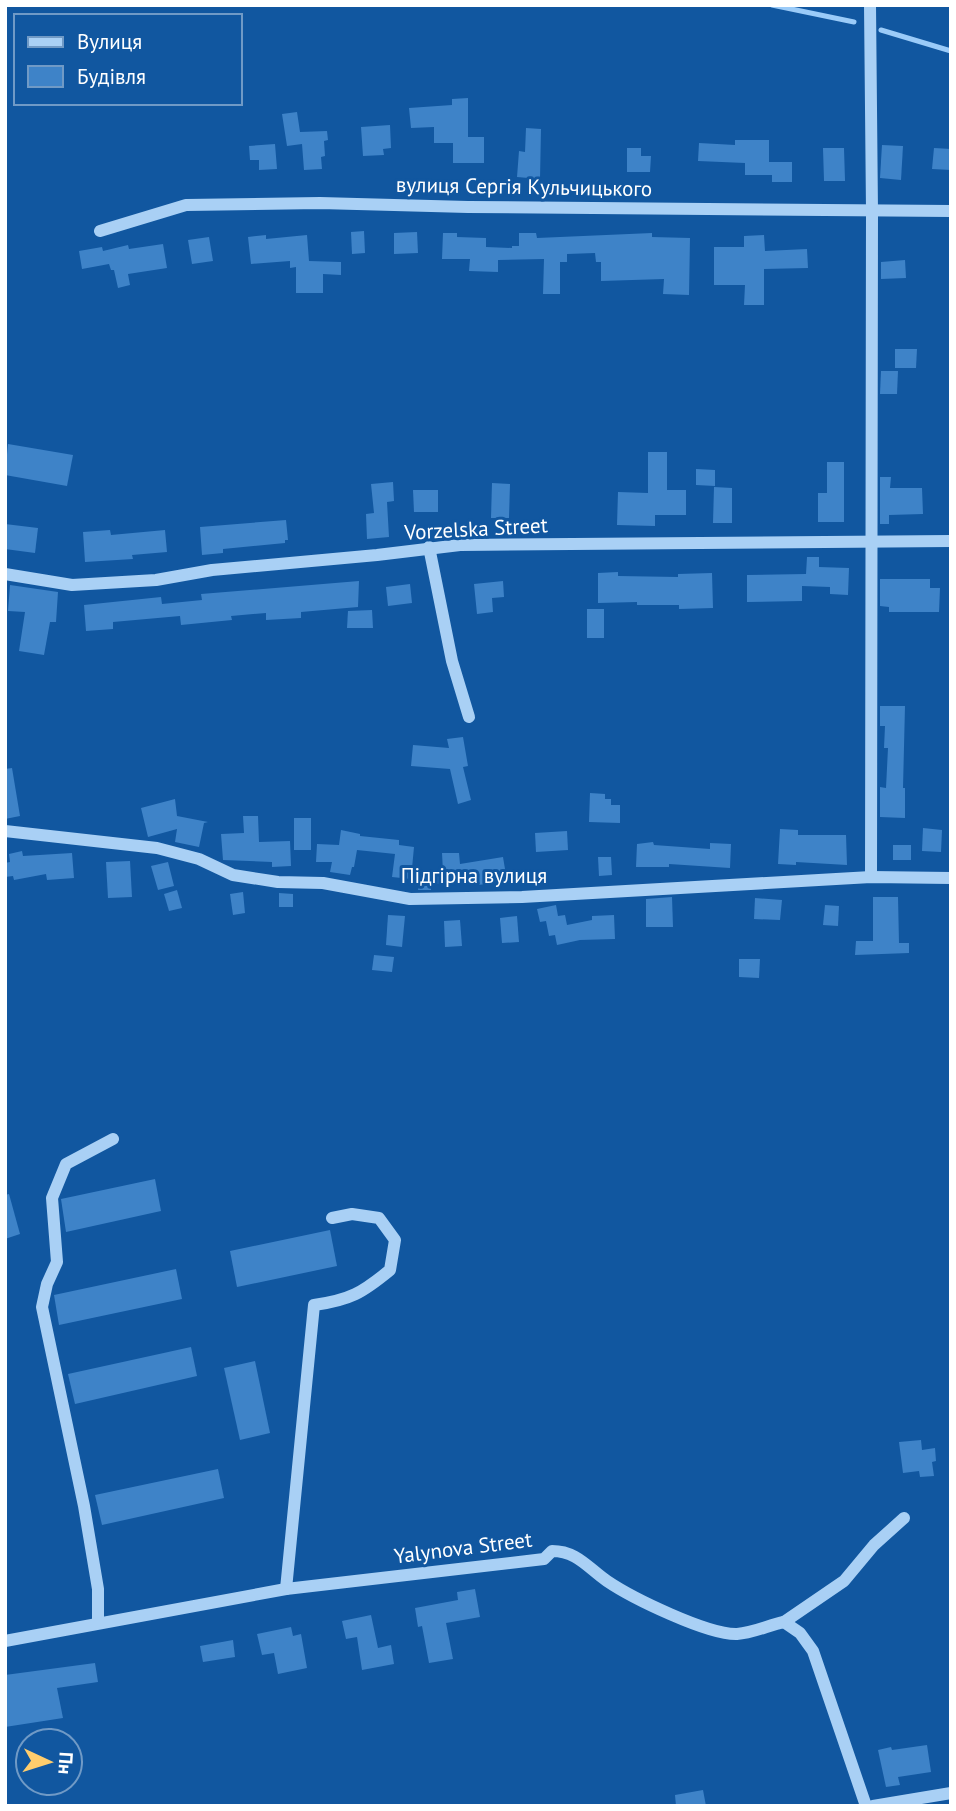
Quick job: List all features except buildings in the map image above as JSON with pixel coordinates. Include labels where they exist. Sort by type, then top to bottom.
[{"type":"street","points":[[870,5],[871,877]]},
{"type":"street","name":"вулиця Сергія Кульчицького","points":[[100,231],[186,205],[320,203],[951,211]]},
{"type":"street","name":"Vorzelska Street","points":[[5,574],[72,584],[156,580],[212,570],[460,545],[951,541]]},
{"type":"street","points":[[429,547],[452,661],[469,717]]},
{"type":"street","name":"Підгірна вулиця","points":[[5,831],[156,848],[199,859],[233,875],[278,882],[323,883],[410,899],[522,897],[871,877],[951,878]]},
{"type":"street","points":[[98,1623],[98,1589],[84,1506],[42,1307],[47,1284],[57,1262],[52,1198],[66,1164],[113,1139]]},
{"type":"street","points":[[286,1589],[314,1305],[338,1302],[365,1291],[390,1270],[395,1240],[379,1218],[352,1214],[332,1218]]},
{"type":"street","points":[[866,1806],[813,1651],[800,1633],[784,1622],[844,1581],[874,1545],[904,1518]]},
{"type":"street","name":"Yalynova Street","points":[[5,1642],[286,1589],[544,1559],[552,1551],[563,1551],[581,1558],[607,1581],[631,1595],[702,1626],[736,1634],[784,1622]]},
{"type":"street","points":[[873,1806],[951,1793]]},
{"type":"waterway","points":[[772,5],[854,22]]},
{"type":"waterway","points":[[881,30],[951,51]]}]
